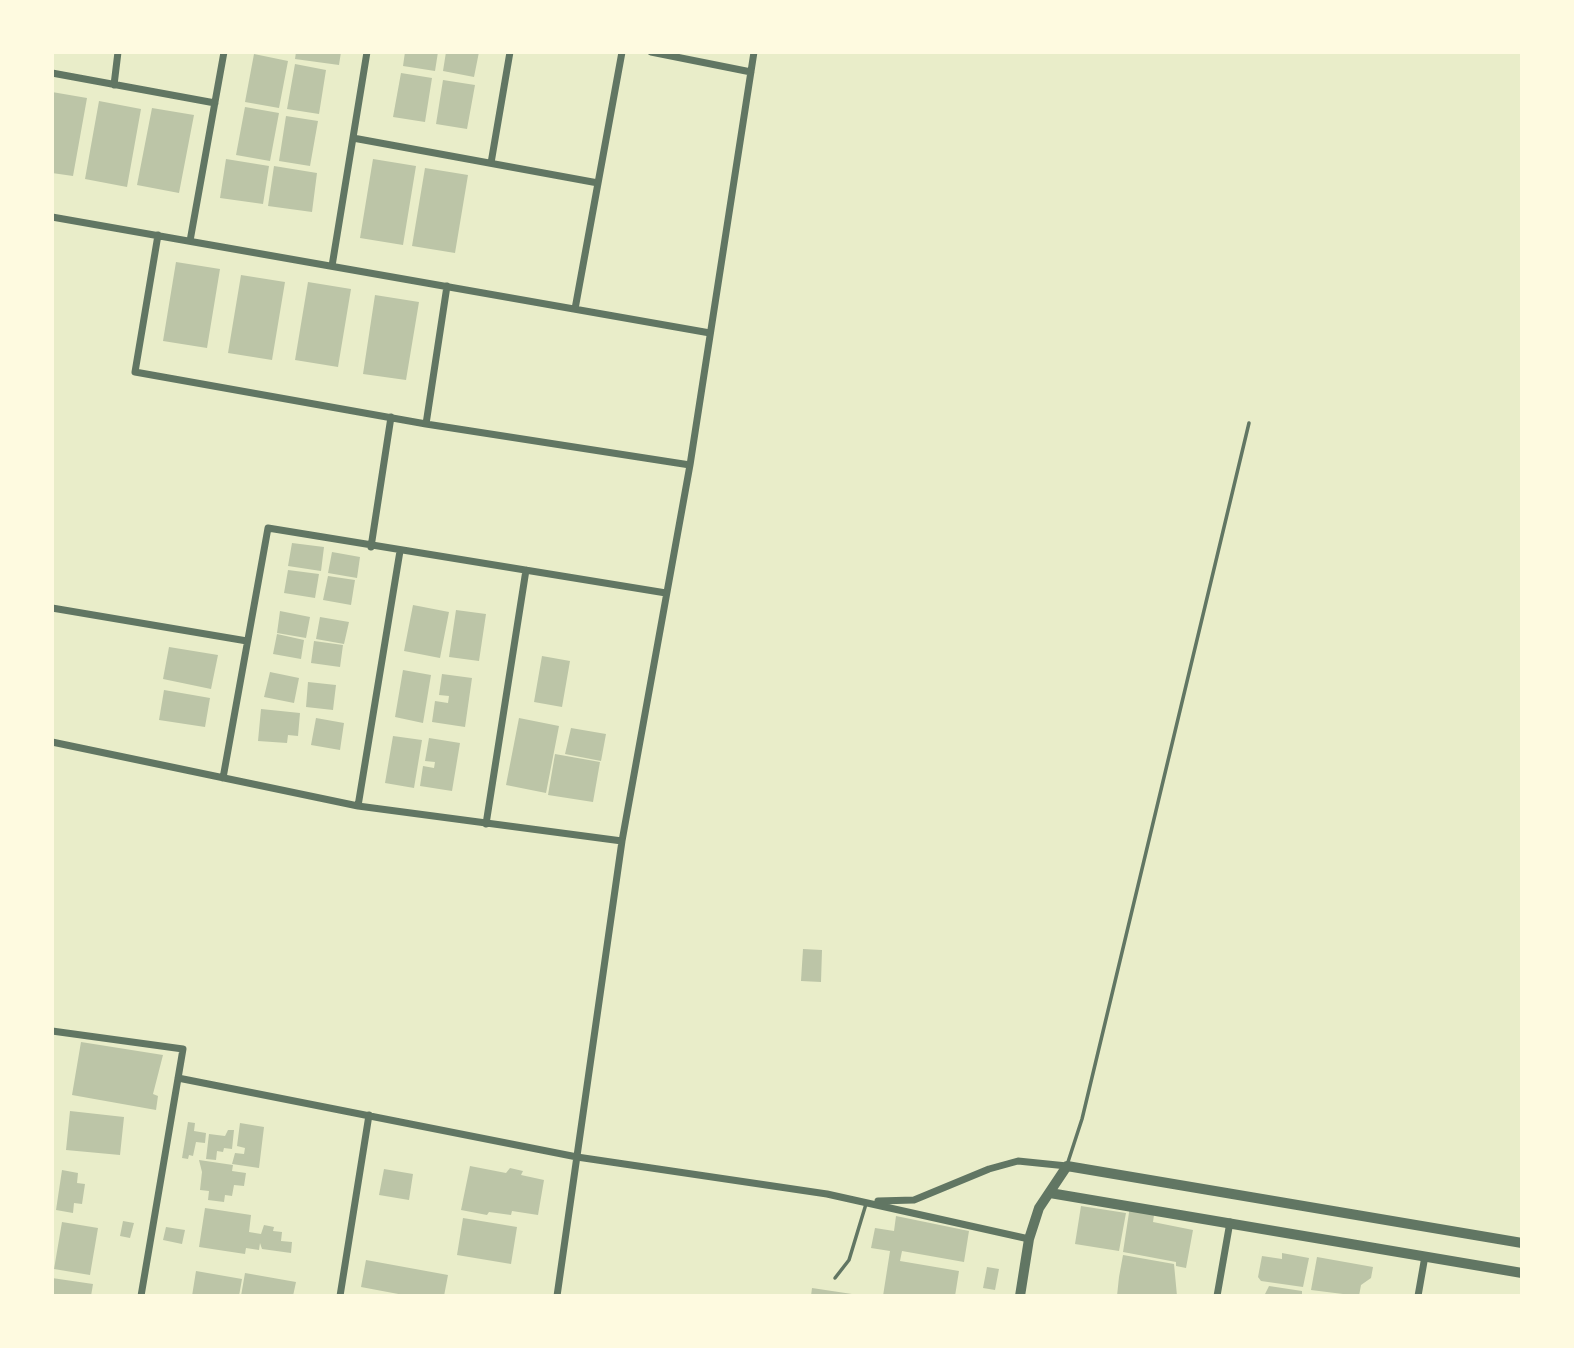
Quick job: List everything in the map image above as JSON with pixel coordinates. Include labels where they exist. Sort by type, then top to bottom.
[{"type":"street","points":[[114,85],[118,52]]},
{"type":"street","points":[[190,241],[224,52]]},
{"type":"street","points":[[332,266],[367,52]]},
{"type":"street","points":[[491,163],[510,52]]},
{"type":"street","points":[[575,309],[622,52]]},
{"type":"street","points":[[651,52],[751,72]]},
{"type":"street","points":[[557,1296],[622,841],[690,465],[754,52]]},
{"type":"street","points":[[52,73],[215,103]]},
{"type":"street","points":[[353,138],[598,183]]},
{"type":"street","points":[[52,217],[710,333]]},
{"type":"street","points":[[158,235],[135,372],[426,424],[690,465]]},
{"type":"street","points":[[426,424],[447,286]]},
{"type":"street","points":[[371,547],[391,417]]},
{"type":"street","points":[[223,778],[268,528],[371,547],[666,593]]},
{"type":"street","points":[[358,806],[400,551]]},
{"type":"street","points":[[486,824],[526,570]]},
{"type":"street","points":[[52,608],[247,641]]},
{"type":"street","points":[[52,742],[358,806],[622,841]]},
{"type":"street","points":[[52,1031],[183,1049],[141,1296]]},
{"type":"street","points":[[178,1079],[577,1157],[867,1202],[1029,1239]]},
{"type":"street","points":[[340,1296],[369,1115]]},
{"type":"street","points":[[867,1202],[914,1200],[989,1169],[1018,1161],[1067,1166],[1521,1243]]},
{"type":"street","points":[[1020,1296],[1029,1239],[1039,1208],[1067,1166]]},
{"type":"street","points":[[1050,1193],[1521,1273]]},
{"type":"street","points":[[1217,1296],[1230,1222]]},
{"type":"street","points":[[1418,1296],[1425,1256]]},
{"type":"lane","points":[[1067,1166],[1082,1119],[1249,423]]},
{"type":"lane","points":[[835,1278],[849,1260],[867,1202]]},
{"type":"building","points":[[296,52],[341,52],[339,65],[295,59]]},
{"type":"building","points":[[405,52],[438,52],[435,71],[403,66]]},
{"type":"building","points":[[446,52],[479,52],[474,77],[443,71]]},
{"type":"building","points":[[254,54],[288,61],[279,108],[245,102]]},
{"type":"building","points":[[295,64],[326,70],[319,114],[287,109]]},
{"type":"building","points":[[401,73],[432,78],[425,122],[393,117]]},
{"type":"building","points":[[443,80],[475,85],[467,129],[436,124]]},
{"type":"building","points":[[52,92],[87,98],[73,176],[52,173]]},
{"type":"building","points":[[99,101],[141,109],[127,187],[85,179]]},
{"type":"building","points":[[245,107],[279,113],[270,161],[236,155]]},
{"type":"building","points":[[152,108],[194,115],[179,193],[137,185]]},
{"type":"building","points":[[286,116],[318,121],[310,166],[279,161]]},
{"type":"building","points":[[226,159],[269,166],[263,204],[220,198]]},
{"type":"building","points":[[373,159],[416,166],[403,245],[360,238]]},
{"type":"building","points":[[274,166],[317,173],[312,212],[268,206]]},
{"type":"building","points":[[425,168],[468,175],[455,253],[412,246]]},
{"type":"building","points":[[176,262],[220,269],[207,348],[163,341]]},
{"type":"building","points":[[241,275],[285,282],[272,360],[228,353]]},
{"type":"building","points":[[308,282],[351,289],[338,367],[295,360]]},
{"type":"building","points":[[375,295],[419,302],[406,380],[363,374]]},
{"type":"building","points":[[292,543],[324,547],[321,571],[288,566]]},
{"type":"building","points":[[332,552],[360,557],[357,578],[328,573]]},
{"type":"building","points":[[288,570],[319,574],[315,598],[284,593]]},
{"type":"building","points":[[328,576],[355,580],[351,605],[323,600]]},
{"type":"building","points":[[413,605],[449,612],[440,658],[404,651]]},
{"type":"building","points":[[456,610],[486,614],[479,661],[449,657]]},
{"type":"building","points":[[280,611],[310,617],[306,638],[277,633]]},
{"type":"building","points":[[320,617],[349,622],[344,644],[316,639]]},
{"type":"building","points":[[277,634],[304,640],[301,659],[273,654]]},
{"type":"building","points":[[314,641],[343,645],[340,667],[311,663]]},
{"type":"building","points":[[169,647],[218,655],[211,689],[163,679]]},
{"type":"building","points":[[542,656],[570,661],[562,707],[534,702]]},
{"type":"building","points":[[403,670],[431,675],[423,723],[395,717]]},
{"type":"building","points":[[270,672],[299,678],[294,703],[264,697]]},
{"type":"building","points":[[442,674],[472,678],[465,727],[432,722],[435,701],[448,703],[449,696],[439,695]]},
{"type":"building","points":[[308,682],[336,685],[333,710],[306,707]]},
{"type":"building","points":[[164,690],[210,698],[205,727],[159,720]]},
{"type":"building","points":[[261,709],[300,713],[298,736],[288,735],[287,743],[258,741]]},
{"type":"building","points":[[316,718],[344,723],[340,750],[311,745]]},
{"type":"building","points":[[519,718],[559,726],[546,793],[506,785]]},
{"type":"building","points":[[571,728],[606,734],[601,761],[565,754]]},
{"type":"building","points":[[393,736],[422,740],[414,788],[385,783]]},
{"type":"building","points":[[429,738],[460,743],[452,791],[420,786],[423,766],[434,768],[435,762],[425,761]]},
{"type":"building","points":[[555,754],[600,762],[593,802],[548,795]]},
{"type":"building","points":[[803,949],[822,950],[821,982],[801,981]]},
{"type":"building","points":[[81,1042],[163,1055],[153,1094],[158,1096],[156,1110],[72,1095]]},
{"type":"building","points":[[70,1111],[124,1117],[120,1155],[66,1150]]},
{"type":"building","points":[[188,1122],[195,1123],[194,1131],[206,1133],[205,1143],[196,1142],[193,1156],[189,1155],[188,1159],[182,1158]]},
{"type":"building","points":[[240,1123],[264,1127],[259,1168],[232,1164],[235,1153],[244,1154],[245,1148],[237,1146]]},
{"type":"building","points":[[228,1130],[234,1130],[232,1149],[217,1151],[216,1160],[206,1159],[209,1134],[225,1136]]},
{"type":"building","points":[[199,1160],[233,1165],[232,1171],[246,1173],[244,1186],[234,1185],[232,1196],[225,1195],[224,1202],[208,1200],[209,1191],[200,1190],[202,1172]]},
{"type":"building","points":[[470,1166],[506,1173],[510,1168],[523,1171],[521,1175],[544,1180],[538,1215],[512,1211],[511,1215],[489,1212],[487,1215],[461,1210]]},
{"type":"building","points":[[384,1169],[413,1174],[409,1200],[379,1195]]},
{"type":"building","points":[[62,1170],[78,1173],[77,1183],[85,1184],[82,1204],[74,1203],[73,1213],[56,1210]]},
{"type":"building","points":[[1081,1206],[1126,1213],[1119,1251],[1075,1244]]},
{"type":"building","points":[[1130,1206],[1154,1215],[1153,1222],[1193,1230],[1186,1268],[1176,1266],[1176,1262],[1123,1252]]},
{"type":"building","points":[[205,1208],[251,1215],[249,1232],[261,1234],[264,1225],[274,1227],[273,1231],[282,1232],[281,1241],[292,1242],[291,1253],[262,1249],[260,1243],[259,1250],[246,1248],[245,1254],[199,1247]]},
{"type":"building","points":[[896,1216],[969,1231],[964,1262],[902,1251],[900,1261],[959,1271],[955,1296],[883,1296],[890,1251],[871,1248],[875,1228],[894,1231]]},
{"type":"building","points":[[463,1218],[517,1227],[511,1264],[457,1255]]},
{"type":"building","points":[[123,1221],[134,1223],[130,1238],[120,1236]]},
{"type":"building","points":[[62,1222],[98,1228],[90,1275],[54,1269]]},
{"type":"building","points":[[166,1227],[185,1230],[182,1244],[163,1240]]},
{"type":"building","points":[[1282,1253],[1309,1258],[1303,1287],[1261,1281],[1258,1277],[1262,1256],[1282,1259]]},
{"type":"building","points":[[1123,1255],[1174,1264],[1177,1296],[1117,1296]]},
{"type":"building","points":[[1317,1257],[1373,1267],[1371,1278],[1361,1285],[1359,1296],[1311,1290]]},
{"type":"building","points":[[366,1260],[448,1275],[444,1296],[409,1296],[361,1287]]},
{"type":"building","points":[[987,1267],[999,1269],[995,1290],[983,1288]]},
{"type":"building","points":[[196,1271],[242,1279],[239,1296],[192,1296]]},
{"type":"building","points":[[245,1273],[296,1282],[293,1296],[241,1296]]},
{"type":"building","points":[[52,1278],[93,1284],[91,1296],[52,1296]]},
{"type":"building","points":[[1269,1286],[1302,1291],[1302,1296],[1264,1296]]},
{"type":"building","points":[[812,1288],[852,1294],[852,1296],[811,1296]]}]
